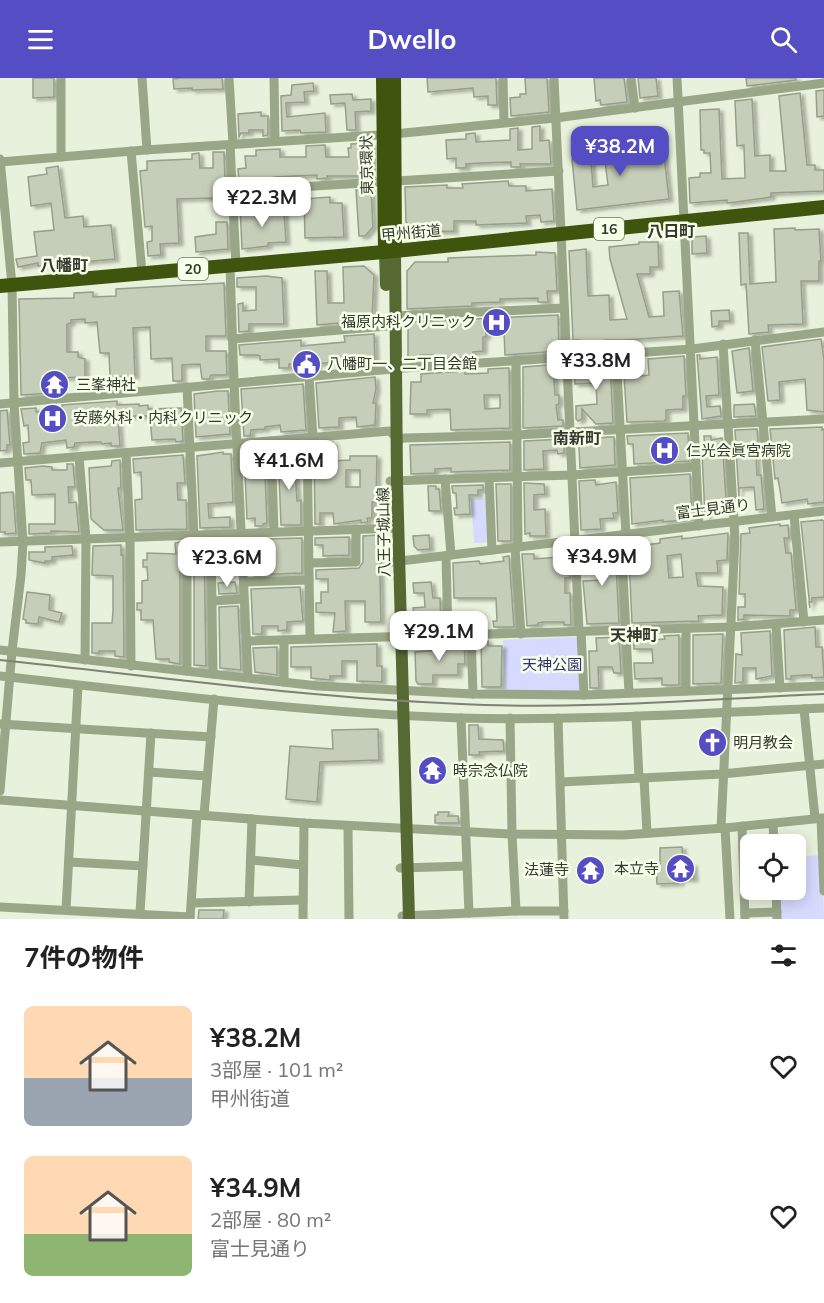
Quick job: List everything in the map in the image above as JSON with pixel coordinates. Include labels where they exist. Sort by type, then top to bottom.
[{"type":"highway","name":"東京環状","points":[[383,78],[389,134]]},
{"type":"highway","name":"東京環状","points":[[390,252],[389,134],[394,78]]},
{"type":"highway","name":"甲州街道","points":[[6,285],[390,252],[824,207]]},
{"type":"main road","name":"八王子城山線","points":[[390,252],[399,316],[392,369],[393,435],[398,481],[395,528],[405,917]]},
{"type":"main road","name":"八王子城山線","points":[[390,252],[382,327],[392,369]]},
{"type":"street","points":[[61,78],[61,157]]},
{"type":"street","points":[[142,78],[147,150]]},
{"type":"street","points":[[229,78],[233,265],[232,339],[249,677]]},
{"type":"street","points":[[274,78],[275,141]]},
{"type":"street","points":[[503,78],[504,122]]},
{"type":"street","points":[[554,78],[584,695]]},
{"type":"street","points":[[631,78],[635,108]]},
{"type":"street","points":[[677,78],[699,526]]},
{"type":"street","points":[[771,78],[773,89]]},
{"type":"street","points":[[0,790],[5,677],[12,651],[21,574],[22,542],[0,161],[389,134],[555,118],[824,82]]},
{"type":"street","points":[[131,151],[142,273]]},
{"type":"street","points":[[232,191],[559,171]]},
{"type":"street","points":[[232,339],[382,327],[399,316],[564,308]]},
{"type":"street","points":[[0,404],[392,369],[692,349],[824,332]]},
{"type":"street","points":[[755,340],[772,517]]},
{"type":"street","points":[[723,344],[735,522],[722,774],[723,828],[730,919]]},
{"type":"street","points":[[616,354],[629,693]]},
{"type":"street","points":[[516,360],[516,548],[521,634]]},
{"type":"street","points":[[309,376],[310,639]]},
{"type":"street","points":[[187,387],[190,447],[187,671]]},
{"type":"street","points":[[0,463],[310,437],[515,435],[824,419]]},
{"type":"street","points":[[271,441],[274,532]]},
{"type":"street","points":[[126,453],[130,538],[131,666]]},
{"type":"street","points":[[79,457],[86,539],[86,660]]},
{"type":"street","points":[[398,481],[572,475],[696,467]]},
{"type":"street","points":[[489,478],[492,550]]},
{"type":"street","points":[[445,479],[449,556],[448,636]]},
{"type":"street","name":"富士見通り","points":[[396,562],[824,511]]},
{"type":"street","points":[[794,515],[804,622]]},
{"type":"street","points":[[0,542],[395,528]]},
{"type":"street","points":[[309,563],[356,562],[356,529]]},
{"type":"street","points":[[211,535],[213,674]]},
{"type":"street","points":[[244,582],[309,580]]},
{"type":"street","points":[[212,601],[244,599]]},
{"type":"street","points":[[247,641],[686,629],[776,625],[824,620]]},
{"type":"street","points":[[776,625],[780,688]]},
{"type":"street","points":[[686,629],[686,691]]},
{"type":"street","points":[[471,636],[473,694]]},
{"type":"street","points":[[284,640],[284,682]]},
{"type":"street","points":[[0,650],[318,686],[399,691],[584,695],[824,686]]},
{"type":"street","points":[[5,677],[353,713],[461,718],[636,716],[824,708]]},
{"type":"street","points":[[66,910],[78,686]]},
{"type":"street","points":[[0,907],[190,918],[214,699]]},
{"type":"street","points":[[804,709],[810,766],[820,818],[824,891]]},
{"type":"street","points":[[636,716],[647,833]]},
{"type":"street","points":[[461,718],[469,913]]},
{"type":"street","points":[[510,718],[516,911]]},
{"type":"street","points":[[405,917],[469,913],[496,916],[516,911],[564,915],[558,718]]},
{"type":"street","points":[[3,724],[211,737]]},
{"type":"street","points":[[140,914],[151,733]]},
{"type":"street","points":[[561,782],[722,774],[824,764]]},
{"type":"street","points":[[149,772],[207,776]]},
{"type":"street","points":[[0,800],[348,826],[512,834],[623,835],[773,824],[820,818]]},
{"type":"street","points":[[249,902],[252,819]]},
{"type":"street","points":[[303,919],[304,823]]},
{"type":"street","points":[[773,824],[774,834]]},
{"type":"street","points":[[348,826],[350,919]]},
{"type":"street","points":[[742,826],[745,916],[777,915],[776,900]]},
{"type":"street","points":[[250,860],[303,865]]},
{"type":"street","points":[[69,862],[143,866]]},
{"type":"street","points":[[404,868],[467,866]]},
{"type":"street","points":[[192,903],[303,900]]},
{"type":"green space","points":[[485,498],[488,542],[474,543],[471,499]]},
{"type":"green space","points":[[266,537],[267,569],[248,570],[247,541],[250,538]]},
{"type":"green space","name":"天神公園","points":[[576,637],[580,689],[577,692],[505,692],[503,640]]},
{"type":"green space","points":[[822,855],[824,919],[777,919],[776,900],[806,900],[806,856]]},
{"type":"building","points":[[33,78],[54,78],[54,97],[33,98]]},
{"type":"building","points":[[222,78],[223,89],[174,89],[173,79]]},
{"type":"building","points":[[427,78],[496,78],[497,105],[488,105],[488,96],[474,97],[473,88],[428,92]]},
{"type":"building","points":[[526,78],[547,78],[549,112],[511,116],[510,98],[526,94]]},
{"type":"building","points":[[594,78],[624,78],[627,102],[601,105],[600,100],[596,101]]},
{"type":"building","points":[[638,78],[656,78],[658,96],[640,98]]},
{"type":"building","points":[[746,78],[796,78],[796,80],[747,86]]},
{"type":"building","points":[[313,83],[314,91],[304,92],[305,102],[286,103],[287,117],[325,113],[326,132],[282,131],[281,96],[291,95],[292,85]]},
{"type":"building","points":[[824,90],[824,116],[817,117],[816,91]]},
{"type":"building","points":[[800,93],[807,165],[815,165],[815,170],[824,170],[824,191],[771,193],[771,197],[727,203],[727,200],[690,203],[689,178],[700,177],[700,173],[711,173],[710,153],[704,153],[704,150],[701,150],[700,110],[719,109],[722,179],[745,178],[744,145],[737,146],[735,101],[752,99],[755,156],[770,155],[770,171],[786,171],[779,96]]},
{"type":"building","points":[[352,94],[353,100],[371,99],[371,111],[355,112],[356,130],[347,130],[345,103],[331,104],[330,95]]},
{"type":"building","points":[[261,112],[261,116],[268,116],[268,135],[263,136],[263,130],[249,130],[249,133],[241,133],[239,137],[238,114]]},
{"type":"building","points":[[540,126],[540,141],[549,140],[551,164],[520,164],[521,167],[511,167],[511,162],[481,163],[466,164],[466,168],[456,168],[456,158],[447,159],[446,140],[466,139],[466,134],[475,133],[476,142],[510,140],[510,129],[518,128],[518,150],[532,149],[532,127]]},
{"type":"building","points":[[644,140],[645,149],[663,147],[669,199],[577,210],[572,159],[580,158],[580,151],[614,148],[615,154],[633,153],[632,141]],"holes":[[[605,161],[608,185],[593,187],[591,162]]]},
{"type":"building","points":[[372,143],[373,176],[327,176],[328,178],[317,179],[317,175],[274,177],[274,182],[239,184],[238,169],[246,168],[245,156],[256,156],[256,150],[280,149],[280,157],[306,157],[306,146],[325,145],[326,157],[349,157],[348,148],[351,148],[351,144]]},
{"type":"building","points":[[213,152],[224,152],[226,209],[215,209],[214,198],[177,199],[179,243],[160,244],[161,255],[148,256],[147,242],[152,241],[152,226],[145,227],[140,171],[147,170],[147,161],[192,159],[192,154],[199,153],[200,168],[213,168]]},
{"type":"building","points":[[58,166],[65,218],[83,216],[84,227],[111,225],[115,259],[38,266],[38,263],[18,267],[16,259],[37,256],[34,232],[54,230],[51,203],[31,206],[28,177],[47,174],[46,168]]},
{"type":"building","points":[[508,181],[509,186],[526,186],[526,191],[552,189],[554,221],[541,222],[540,215],[526,216],[527,223],[476,225],[476,221],[454,221],[454,231],[415,232],[406,222],[405,187],[447,185],[447,188],[463,188],[462,184]]},
{"type":"building","points":[[371,189],[373,227],[365,236],[359,236],[356,190]]},
{"type":"building","points":[[330,197],[330,203],[342,203],[344,237],[305,238],[304,199]]},
{"type":"building","points":[[245,204],[246,210],[284,212],[286,242],[268,243],[268,246],[242,249],[240,205]]},
{"type":"building","points":[[216,222],[227,222],[228,249],[196,252],[195,237],[216,234]]},
{"type":"building","points":[[795,228],[795,230],[819,229],[821,261],[819,261],[819,281],[801,281],[803,324],[768,325],[769,332],[749,334],[746,284],[741,285],[739,233],[748,233],[750,284],[776,282],[774,229]]},
{"type":"building","points":[[706,236],[707,253],[692,254],[692,237]]},
{"type":"building","points":[[639,242],[658,242],[659,267],[650,267],[650,274],[637,274],[649,317],[664,316],[663,292],[679,291],[683,336],[605,340],[605,343],[582,344],[580,340],[573,340],[569,251],[586,249],[588,296],[609,295],[610,320],[627,319],[610,259],[609,247],[639,244]]},
{"type":"building","points":[[536,252],[555,253],[557,291],[547,291],[548,302],[538,302],[538,298],[500,299],[500,302],[472,303],[472,306],[407,309],[407,271],[415,262],[448,262],[448,258],[536,255]]},
{"type":"building","points":[[364,266],[374,275],[372,320],[317,325],[315,271],[327,271],[328,303],[344,303],[343,267]]},
{"type":"building","points":[[266,276],[282,278],[284,324],[249,324],[249,331],[239,332],[238,304],[243,303],[243,311],[256,310],[256,287],[237,287],[237,278]]},
{"type":"building","points":[[224,283],[226,336],[206,336],[206,351],[226,351],[227,375],[211,375],[209,379],[202,379],[200,364],[182,365],[182,381],[173,381],[172,358],[151,359],[150,327],[133,328],[135,376],[110,377],[109,353],[100,353],[97,322],[85,323],[85,319],[71,320],[71,323],[67,324],[67,352],[78,352],[78,357],[85,359],[85,377],[56,378],[56,386],[52,387],[52,393],[21,395],[19,299],[74,298],[74,293],[93,292],[93,297],[116,296],[116,289]]},
{"type":"building","points":[[729,310],[730,321],[719,321],[719,326],[712,327],[711,311]]},
{"type":"building","points":[[558,315],[559,351],[505,355],[504,332],[486,332],[486,337],[483,337],[483,351],[473,352],[473,357],[434,359],[434,355],[420,355],[420,360],[408,361],[408,322]]},
{"type":"building","points":[[374,334],[375,364],[344,367],[344,361],[316,364],[317,369],[303,370],[303,363],[289,364],[289,368],[279,368],[279,359],[260,360],[260,356],[257,355],[240,355],[239,345],[301,340],[301,346],[345,342],[344,336]]},
{"type":"building","points":[[821,339],[824,360],[824,412],[807,410],[805,379],[779,382],[780,400],[768,401],[762,347]]},
{"type":"building","points":[[749,348],[753,391],[737,393],[732,351]]},
{"type":"building","points":[[697,355],[700,355],[700,359],[717,357],[719,395],[706,396],[707,407],[720,406],[721,416],[702,419]]},
{"type":"building","points":[[684,356],[686,396],[683,396],[683,409],[666,410],[664,421],[627,422],[623,360],[631,360],[632,377],[649,375],[648,359]]},
{"type":"building","points":[[610,363],[613,423],[596,424],[582,409],[582,419],[578,421],[576,419],[576,406],[597,404],[596,383],[575,384],[574,364]]},
{"type":"building","points":[[553,366],[555,395],[559,395],[559,404],[556,405],[558,420],[563,420],[563,426],[523,428],[523,367]]},
{"type":"building","points":[[509,368],[510,428],[451,430],[450,409],[427,410],[427,414],[410,414],[411,382],[421,382],[421,374],[465,371],[465,374],[488,373],[488,369]],"holes":[[[484,395],[500,395],[500,408],[485,409]]]},
{"type":"building","points":[[375,377],[376,389],[373,403],[376,403],[375,425],[357,427],[356,417],[339,418],[339,427],[319,428],[316,383]]},
{"type":"building","points":[[303,384],[306,430],[281,432],[280,425],[251,430],[250,436],[244,436],[241,389]]},
{"type":"building","points":[[228,391],[230,434],[196,437],[194,394]]},
{"type":"building","points":[[117,401],[117,405],[148,405],[148,409],[181,408],[183,441],[152,440],[150,416],[118,417],[120,446],[93,442],[75,443],[74,447],[67,448],[66,440],[42,443],[40,453],[24,454],[23,443],[29,442],[28,425],[24,426],[21,409],[36,408],[36,412],[62,410],[62,405]]},
{"type":"building","points":[[754,404],[756,416],[734,417],[734,405]]},
{"type":"building","points":[[7,410],[10,445],[7,445],[7,450],[0,451],[0,411]]},
{"type":"building","points":[[822,427],[822,430],[824,429],[824,502],[808,504],[807,499],[782,503],[778,478],[775,479],[770,429]]},
{"type":"building","points":[[757,429],[759,451],[756,452],[757,475],[761,475],[764,509],[756,510],[754,487],[739,488],[739,498],[735,430]]},
{"type":"building","points":[[688,433],[689,461],[634,464],[633,444],[628,444],[627,436]]},
{"type":"building","points":[[704,436],[711,436],[711,440],[722,438],[726,499],[720,499],[721,508],[707,509],[707,517],[705,517],[702,453],[705,453]]},
{"type":"building","points":[[614,437],[615,465],[580,468],[579,447],[583,447],[582,440]]},
{"type":"building","points":[[564,439],[564,453],[558,454],[557,450],[543,451],[544,469],[524,470],[524,441]]},
{"type":"building","points":[[333,442],[333,461],[350,460],[350,456],[377,456],[376,502],[372,502],[372,518],[367,518],[368,522],[361,523],[361,520],[334,524],[333,513],[320,513],[320,524],[315,524],[314,444]],"holes":[[[346,470],[360,470],[360,487],[346,487]]]},
{"type":"building","points":[[510,442],[510,470],[451,472],[451,468],[435,469],[435,473],[411,474],[410,445]]},
{"type":"building","points":[[278,447],[280,457],[301,456],[301,468],[295,468],[297,501],[301,500],[301,525],[281,525]]},
{"type":"building","points":[[264,448],[267,523],[263,526],[255,526],[255,518],[247,519],[244,450]]},
{"type":"building","points":[[223,452],[223,454],[231,454],[233,502],[208,504],[209,518],[230,517],[230,527],[200,528],[197,456]]},
{"type":"building","points":[[183,455],[185,483],[177,483],[178,500],[186,500],[187,529],[136,530],[135,500],[142,499],[141,472],[134,473],[133,459]]},
{"type":"building","points":[[120,460],[121,488],[118,488],[123,530],[104,530],[91,519],[89,468],[111,466],[112,461]]},
{"type":"building","points":[[67,464],[73,464],[75,487],[68,487],[69,503],[76,502],[79,532],[51,531],[51,533],[29,534],[29,524],[55,524],[55,494],[32,495],[31,480],[26,480],[25,468],[43,466],[52,467],[52,470],[67,470]]},
{"type":"building","points":[[690,474],[692,519],[632,524],[630,478]]},
{"type":"building","points":[[595,480],[596,485],[616,482],[618,513],[613,513],[614,518],[600,519],[601,529],[581,530],[579,481]]},
{"type":"building","points":[[524,483],[544,484],[545,494],[534,495],[534,510],[545,509],[546,536],[525,534]]},
{"type":"building","points":[[496,484],[511,484],[511,541],[498,541]]},
{"type":"building","points":[[483,485],[483,490],[478,490],[478,495],[469,495],[470,514],[455,515],[456,493],[453,493],[452,486]]},
{"type":"building","points":[[428,486],[436,486],[436,489],[439,489],[441,511],[429,511]]},
{"type":"building","points":[[13,492],[16,533],[5,534],[5,532],[0,532],[0,493]]},
{"type":"building","points":[[822,520],[824,521],[824,597],[812,598],[812,602],[809,602],[801,522]]},
{"type":"building","points":[[780,524],[780,526],[788,525],[789,538],[784,538],[786,553],[791,553],[796,610],[790,610],[790,616],[744,615],[744,619],[738,620],[738,607],[745,607],[745,594],[739,594],[741,534],[750,533],[749,528]]},
{"type":"building","points":[[728,533],[727,560],[717,561],[718,573],[696,573],[698,586],[723,587],[722,615],[698,616],[699,621],[632,623],[629,558],[639,557],[638,546],[660,543],[660,539],[682,536],[682,539]],"holes":[[[681,554],[683,577],[669,578],[667,556]]]},
{"type":"building","points":[[379,535],[381,622],[365,622],[365,601],[345,601],[346,631],[333,632],[335,613],[316,612],[316,603],[321,603],[321,592],[328,592],[328,579],[316,579],[316,570],[359,568],[363,562],[363,536]]},
{"type":"building","points":[[429,535],[430,549],[418,550],[414,546],[413,536]]},
{"type":"building","points":[[349,537],[349,555],[323,556],[323,545],[315,545],[315,538]]},
{"type":"building","points":[[302,538],[302,573],[251,575],[251,570],[267,570],[266,539]]},
{"type":"building","points":[[228,541],[235,541],[236,565],[229,565],[229,561],[218,561],[218,550],[228,550]]},
{"type":"building","points":[[180,542],[180,664],[169,662],[169,659],[156,659],[153,620],[141,620],[141,610],[137,610],[137,603],[142,603],[142,581],[148,580],[147,567],[143,567],[143,560],[147,560],[147,553],[176,554],[175,543]]},
{"type":"building","points":[[615,543],[619,623],[587,624],[583,581],[602,580],[601,558],[582,559],[582,549]]},
{"type":"building","points":[[194,544],[204,544],[206,666],[194,665]]},
{"type":"building","points":[[121,545],[124,657],[115,656],[115,651],[92,653],[92,623],[112,623],[113,611],[113,576],[92,575],[93,546]]},
{"type":"building","points":[[72,546],[73,555],[52,557],[52,561],[45,561],[45,563],[29,560],[29,552],[45,552],[45,547]]},
{"type":"building","points":[[561,549],[569,549],[570,578],[565,578],[565,593],[570,593],[571,625],[564,625],[564,622],[543,622],[527,626],[522,554],[534,554],[534,559],[561,557]]},
{"type":"building","points":[[509,556],[514,627],[494,627],[493,621],[497,621],[496,598],[454,598],[453,563],[479,561],[480,564],[504,561],[503,557]]},
{"type":"building","points":[[235,582],[237,593],[219,594],[218,583]]},
{"type":"building","points":[[431,582],[433,598],[440,598],[441,625],[431,626],[431,629],[416,629],[413,608],[425,607],[424,593],[414,593],[413,583]]},
{"type":"building","points":[[300,587],[303,621],[287,622],[287,630],[278,631],[278,626],[262,626],[262,634],[253,634],[251,589]]},
{"type":"building","points":[[27,592],[50,595],[49,610],[62,613],[59,622],[39,617],[38,624],[26,623],[23,619]]},
{"type":"building","points":[[238,606],[241,670],[220,668],[219,607]]},
{"type":"building","points":[[815,627],[816,647],[822,647],[824,677],[812,678],[812,675],[805,675],[791,676],[791,679],[786,679],[784,630]]},
{"type":"building","points":[[770,631],[772,676],[756,679],[756,668],[743,668],[743,682],[735,683],[736,654],[742,655],[741,633]]},
{"type":"building","points":[[723,634],[721,683],[693,684],[693,635]]},
{"type":"building","points":[[679,635],[679,685],[662,685],[662,678],[635,679],[634,663],[653,663],[652,649],[634,649],[633,637],[651,636],[651,640]]},
{"type":"building","points":[[619,637],[621,673],[614,673],[612,667],[598,667],[599,688],[590,688],[589,651],[597,651],[596,638]]},
{"type":"building","points":[[464,641],[465,664],[458,664],[458,675],[433,675],[433,684],[418,684],[415,652],[438,650],[438,642]]},
{"type":"building","points":[[481,641],[488,641],[488,646],[502,646],[501,687],[482,687]]},
{"type":"building","points":[[377,644],[377,666],[382,666],[382,682],[357,681],[357,661],[342,661],[342,676],[330,676],[330,680],[311,678],[311,667],[291,667],[291,647]]},
{"type":"building","points":[[277,647],[277,675],[255,672],[253,648]]},
{"type":"building","points":[[469,725],[478,725],[479,739],[503,740],[504,751],[479,752],[480,755],[469,755]]},
{"type":"building","points":[[378,729],[379,760],[320,762],[317,802],[286,799],[290,746],[333,749],[332,730]]},
{"type":"building","points":[[438,812],[449,812],[448,816],[458,816],[459,823],[435,823],[435,815],[438,815]]},
{"type":"building","points":[[682,847],[683,864],[693,864],[694,879],[680,879],[680,883],[657,884],[656,866],[660,866],[660,848]]},
{"type":"building","points":[[199,910],[224,910],[223,919],[198,919]]},
{"type":"railway","points":[[0,660],[288,692],[461,704],[597,705],[824,694]]},
{"type":"place","name":"福原内科クリニック","points":[[497,322]]},
{"type":"place","name":"八幡町一、二丁目会館","points":[[306,364]]},
{"type":"place","name":"三峯神社","points":[[55,385]]},
{"type":"place","name":"安藤外科・内科クリニック","points":[[52,418]]},
{"type":"place","name":"仁光会眞宮病院","points":[[665,451]]},
{"type":"place","name":"明月教会","points":[[712,743]]},
{"type":"place","name":"時宗念仏院","points":[[432,771]]},
{"type":"place","name":"本立寺","points":[[680,869]]},
{"type":"place","name":"法蓮寺","points":[[590,870]]},
{"type":"district","name":"八日町","points":[[671,231]]},
{"type":"district","name":"八幡町","points":[[64,265]]},
{"type":"district","name":"南新町","points":[[577,438]]},
{"type":"district","name":"天神町","points":[[634,635]]}]
